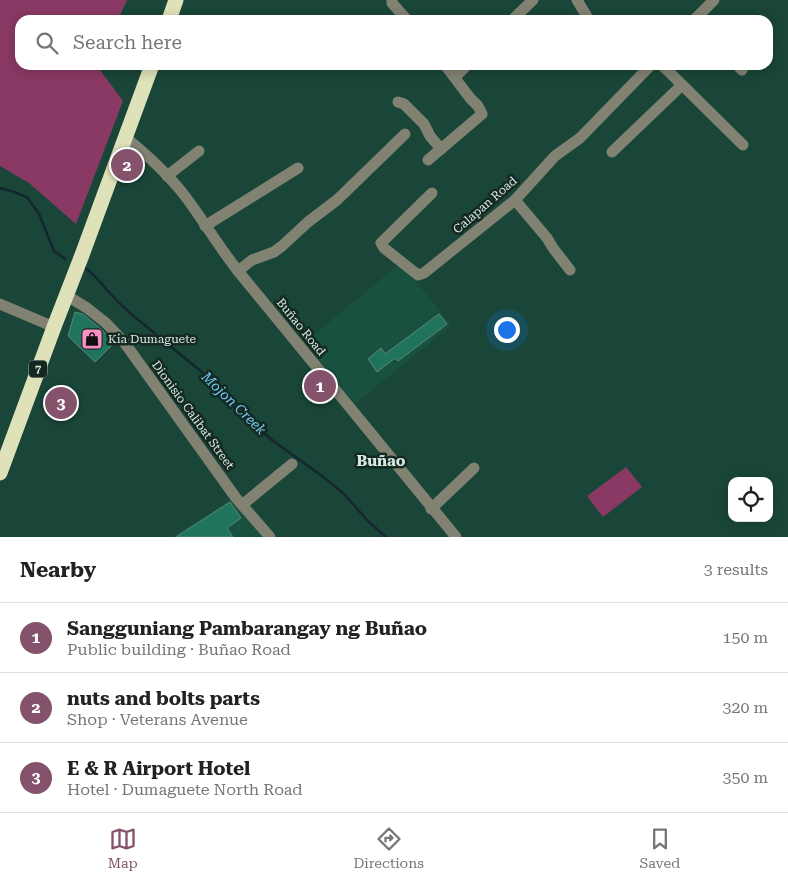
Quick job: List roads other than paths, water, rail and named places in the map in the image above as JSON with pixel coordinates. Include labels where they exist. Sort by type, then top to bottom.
[{"type":"highway","points":[[171,15],[176,0]]},
{"type":"highway","name":"7","points":[[0,473],[150,70]]},
{"type":"street","points":[[392,0],[392,3],[403,15]]},
{"type":"street","points":[[517,15],[533,0]]},
{"type":"street","points":[[577,0],[586,15]]},
{"type":"street","points":[[699,15],[714,0]]},
{"type":"street","points":[[428,160],[482,114],[478,106],[450,70]]},
{"type":"street","points":[[455,77],[461,70]]},
{"type":"street","name":"Calapan Road","points":[[432,193],[381,243],[384,248],[418,275],[424,273],[515,200],[555,156],[580,138],[642,70]]},
{"type":"street","points":[[667,70],[743,146]]},
{"type":"street","points":[[612,152],[682,85]]},
{"type":"street","points":[[398,102],[404,104],[424,124],[430,136],[441,149]]},
{"type":"street","points":[[238,271],[252,260],[274,252],[282,246],[308,222],[337,200],[405,134]]},
{"type":"street","name":"Buñao Road","points":[[125,137],[148,155],[184,195],[225,255],[431,509],[456,537]]},
{"type":"street","points":[[167,176],[199,151]]},
{"type":"street","points":[[205,226],[298,168]]},
{"type":"street","points":[[515,200],[550,241],[553,248],[570,270]]},
{"type":"street","name":"Dionisio Calibat Street","points":[[66,295],[106,323],[124,342],[242,505],[270,537]]},
{"type":"street","points":[[0,304],[54,327]]},
{"type":"street","points":[[242,505],[292,464]]},
{"type":"street","points":[[431,509],[474,468]]},
{"type":"waterway","name":"Mojon Creek","points":[[0,188],[27,197],[39,214],[54,251],[65,259]]},
{"type":"waterway","name":"Mojon Creek","points":[[84,267],[130,313],[226,392],[272,440],[343,493],[368,521],[386,537]]},
{"type":"place","name":"nuts and bolts parts","points":[[127,165]]},
{"type":"place","name":"Kia Dumaguete","points":[[92,339]]},
{"type":"place","name":"Sangguniang Pambarangay ng Buñao","points":[[320,386]]},
{"type":"place","name":"E & R Airport Hotel","points":[[61,403]]},
{"type":"district","name":"Buñao","points":[[381,461]]}]
